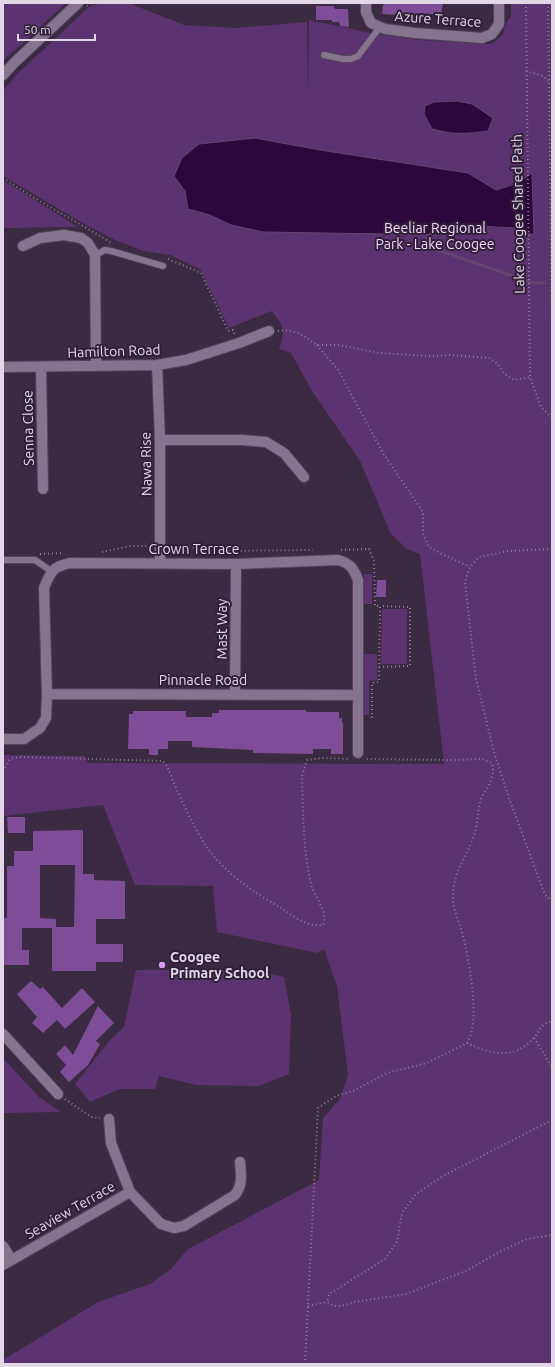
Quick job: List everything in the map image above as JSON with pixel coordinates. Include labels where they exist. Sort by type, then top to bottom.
[{"type":"street","points":[[3,75],[78,3]]},
{"type":"street","name":"Azure Terrace","points":[[366,3],[366,12],[371,23],[380,27],[415,33],[482,38],[492,34],[499,24],[499,3]]},
{"type":"street","points":[[23,246],[40,238],[64,235],[81,238],[88,243],[95,255],[96,366]]},
{"type":"street","name":"Hamilton Road","points":[[3,367],[157,365],[186,360],[239,343],[269,331]]},
{"type":"street","name":"Nawa Rise","points":[[157,365],[160,440],[160,563]]},
{"type":"street","name":"Senna Close","points":[[41,367],[43,488]]},
{"type":"street","points":[[160,440],[242,440],[266,442],[284,453],[304,477]]},
{"type":"street","name":"Crown Terrace","points":[[51,571],[59,565],[70,563],[236,564],[338,560],[346,562],[354,569],[358,580],[357,757]]},
{"type":"street","name":"Mast Way","points":[[235,694],[236,564]]},
{"type":"street","points":[[3,739],[24,739],[40,728],[46,718],[47,694],[44,588],[51,571]]},
{"type":"street","name":"Pinnacle Road","points":[[47,694],[358,694]]},
{"type":"street","points":[[3,1034],[58,1094]]},
{"type":"street","points":[[109,1119],[111,1143],[130,1192],[161,1224],[174,1228],[184,1226],[235,1195],[240,1189],[240,1162]]},
{"type":"street","name":"Seaview Terrace","points":[[7,1262],[130,1192]]},
{"type":"street","points":[[3,1246],[7,1262]]},
{"type":"lane","points":[[324,55],[343,59],[358,56],[380,27]]},
{"type":"lane","points":[[95,255],[105,250],[111,250],[163,266]]},
{"type":"lane","points":[[3,560],[36,560],[51,571]]},
{"type":"path","name":"Lake Coogee Shared Path","points":[[526,3],[530,377],[541,407],[552,418]]},
{"type":"path","points":[[548,3],[548,81],[551,146],[552,334]]},
{"type":"path","points":[[526,71],[543,76],[548,81]]},
{"type":"path","points":[[269,331],[285,330],[299,333],[317,345],[338,370],[383,454],[423,512],[423,534],[428,546],[470,567]]},
{"type":"path","points":[[317,345],[339,345],[379,353],[431,356],[450,355],[489,358],[498,364],[505,374],[514,380],[530,377]]},
{"type":"path","points":[[96,553],[131,546],[186,546],[218,551],[315,550]]},
{"type":"path","points":[[338,550],[369,549],[374,561],[375,606],[410,607],[410,666],[379,667]]},
{"type":"path","points":[[552,549],[508,551],[478,557],[470,567],[465,582],[476,679],[494,752],[509,798],[545,895],[552,900]]},
{"type":"path","points":[[36,554],[70,553]]},
{"type":"path","points":[[358,717],[372,717],[372,683],[379,682],[380,606]]},
{"type":"path","points":[[3,771],[10,759],[19,757],[79,760],[163,761],[167,766],[198,832],[207,847],[220,861],[240,881],[264,898],[298,919],[318,926],[323,925],[324,912],[312,886],[307,862],[304,830],[302,776],[307,760],[357,757],[454,760],[482,759],[492,763],[494,770],[493,777],[481,801],[473,839],[459,866],[454,882],[452,897],[463,935],[472,989],[473,1028],[471,1038],[467,1043],[427,1063],[387,1073],[353,1090],[336,1096],[318,1108],[305,1364]]},
{"type":"path","points":[[467,1043],[488,1052],[504,1053],[526,1046],[534,1038],[543,1024],[552,1021]]},
{"type":"path","points":[[534,1038],[552,1067]]},
{"type":"path","points":[[58,1094],[91,1117],[109,1119]]},
{"type":"path","points":[[327,1302],[329,1294],[385,1259],[397,1242],[402,1213],[416,1194],[443,1176],[552,1120]]},
{"type":"path","points":[[308,1306],[327,1302],[334,1306],[341,1306],[355,1302],[406,1294],[468,1270],[501,1251],[527,1239],[552,1235]]},
{"type":"green space","points":[[3,3],[66,3],[3,61]]},
{"type":"green space","name":"Beeliar Regional Park - Lake Coogee","points":[[100,3],[132,3],[136,6],[184,25],[235,28],[307,22],[308,96],[309,20],[371,33],[418,40],[489,44],[500,38],[504,32],[511,17],[511,3],[552,3],[552,1364],[3,1364],[3,1360],[98,1302],[150,1284],[171,1269],[188,1249],[319,1180],[323,1118],[340,1099],[348,1075],[337,986],[324,949],[317,953],[217,932],[213,886],[135,885],[103,805],[3,816],[3,755],[85,756],[87,763],[444,764],[420,554],[407,549],[391,534],[360,461],[312,391],[291,353],[279,349],[283,336],[283,328],[272,311],[229,328],[200,269],[170,255],[143,251],[115,240],[79,221],[3,176],[3,91],[17,74],[89,7]]},
{"type":"green space","points":[[3,180],[78,227],[3,228]]},
{"type":"green space","points":[[364,574],[372,574],[372,604],[363,604]]},
{"type":"green space","points":[[382,609],[407,609],[407,664],[381,664]]},
{"type":"green space","points":[[364,654],[377,654],[377,680],[369,681],[369,715],[364,715]]},
{"type":"green space","points":[[249,969],[284,977],[291,1014],[289,1074],[259,1086],[196,1085],[159,1076],[155,1089],[120,1089],[90,1102],[75,1084],[111,1039],[124,1027],[136,970]]},
{"type":"green space","points":[[3,1058],[39,1097],[61,1112],[3,1113]]},
{"type":"shaded area","points":[[457,101],[472,104],[493,118],[488,131],[460,133],[432,129],[424,114],[425,106],[434,102]]},
{"type":"shaded area","points":[[255,138],[320,150],[468,173],[496,190],[518,183],[532,173],[534,235],[515,228],[476,226],[451,235],[263,232],[231,225],[210,215],[188,209],[185,191],[174,176],[182,158],[199,144]]},
{"type":"building","points":[[385,3],[443,3],[441,15],[419,13],[419,16],[382,14],[383,5]]},
{"type":"building","points":[[316,6],[334,6],[335,9],[348,9],[349,27],[340,26],[339,22],[332,22],[332,20],[316,20]]},
{"type":"building","points":[[377,580],[386,580],[386,597],[376,597]]},
{"type":"building","points":[[219,710],[306,710],[306,712],[339,712],[339,718],[342,718],[343,723],[343,754],[331,754],[331,749],[313,749],[313,754],[253,753],[253,750],[192,747],[192,741],[168,741],[168,749],[158,749],[158,755],[149,755],[149,749],[128,749],[129,714],[133,714],[133,711],[186,711],[186,717],[212,717],[212,713],[219,713]]},
{"type":"building","points":[[7,817],[25,817],[25,833],[8,833]]},
{"type":"building","points":[[83,830],[83,874],[94,874],[94,880],[125,881],[125,919],[96,919],[96,944],[123,944],[123,962],[96,962],[96,971],[52,971],[52,928],[22,928],[22,950],[29,950],[29,965],[3,965],[3,918],[7,918],[7,866],[14,866],[14,851],[33,851],[33,831]],"holes":[[[40,865],[75,865],[74,927],[56,927],[56,919],[40,918]]]},
{"type":"building","points":[[31,981],[40,989],[43,987],[62,1008],[82,988],[95,1002],[65,1029],[57,1020],[43,1033],[32,1023],[37,1017],[17,994]]},
{"type":"building","points":[[98,1006],[114,1023],[96,1041],[100,1044],[88,1065],[69,1082],[60,1072],[66,1065],[56,1054],[65,1045],[73,1055]]},
{"type":"waterway","points":[[430,234],[435,249],[533,283],[544,283]]},
{"type":"place","name":"Coogee Primary School","points":[[162,965]]}]
